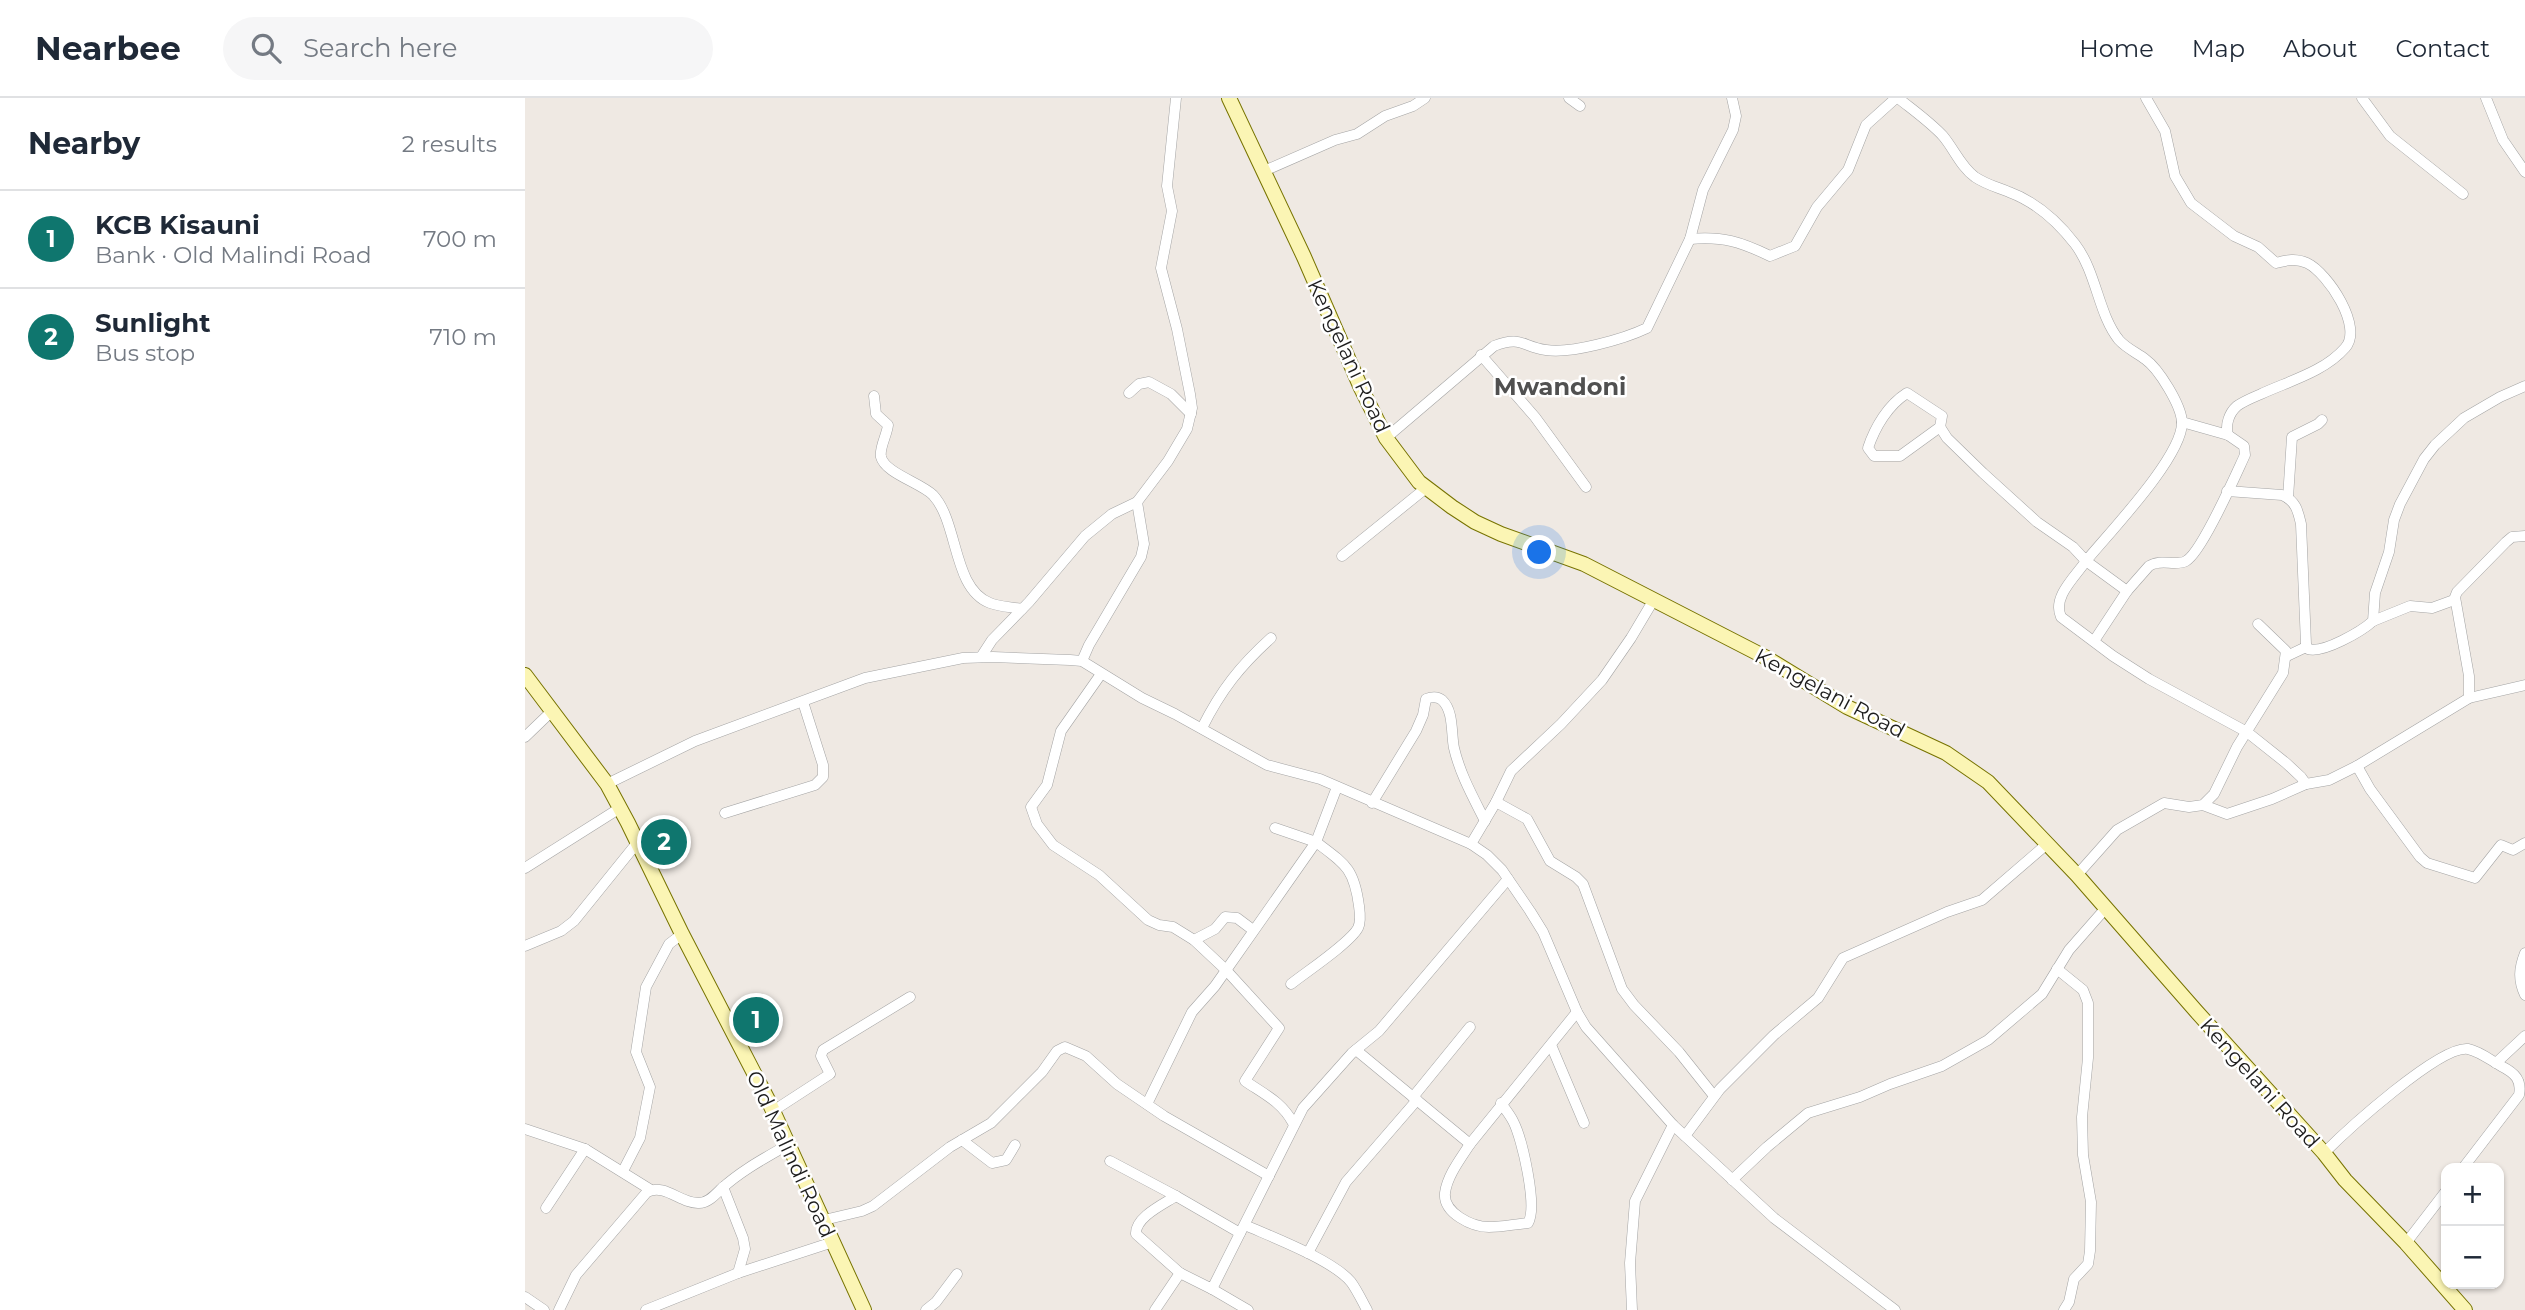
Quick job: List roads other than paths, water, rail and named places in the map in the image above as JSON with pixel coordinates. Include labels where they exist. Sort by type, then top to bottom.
[{"type":"main road","name":"Kengelani Road","points":[[1229,98],[1386,438],[1426,488],[1485,527],[1578,561],[1773,662],[1847,707],[1962,763],[1988,782],[2077,875],[2345,1180],[2406,1243],[2459,1308]]},
{"type":"main road","name":"Old Malindi Road","points":[[525,675],[607,785],[620,808],[773,1111],[864,1310]]},
{"type":"street","points":[[981,657],[992,640],[1093,528],[1112,514],[1137,502],[1184,435],[1191,414],[1191,394],[1160,268],[1173,211],[1167,186],[1176,98]]},
{"type":"street","points":[[1263,170],[1335,140],[1357,134],[1385,116],[1413,106],[1425,98]]},
{"type":"street","points":[[1569,98],[1580,106]]},
{"type":"street","points":[[1386,438],[1442,393],[1488,349],[1507,341],[1520,341],[1543,350],[1554,350],[1591,345],[1628,336],[1647,328],[1690,239],[1703,190],[1718,157],[1728,143],[1735,122],[1732,98]]},
{"type":"street","points":[[1690,239],[1728,239],[1770,256],[1795,246],[1821,201],[1848,170],[1863,129],[1874,116],[1897,98],[1944,137],[1973,176],[1994,189],[2009,191],[2043,211],[2061,228],[2088,265],[2108,320],[2120,341],[2148,360],[2160,374],[2182,422],[2175,445],[2161,470],[2086,561],[2059,600],[2061,617],[2148,679],[2247,733],[2286,763],[2306,784]]},
{"type":"street","points":[[2146,98],[2165,131],[2175,176],[2191,203],[2234,236],[2258,247],[2276,263],[2292,259],[2308,264],[2318,271],[2339,298],[2352,331],[2348,346],[2327,363],[2237,406],[2227,421],[2228,435]]},
{"type":"street","points":[[2362,98],[2390,136],[2463,194]]},
{"type":"street","points":[[2486,98],[2503,140],[2525,172]]},
{"type":"street","points":[[1482,355],[1535,417],[1586,487]]},
{"type":"street","points":[[1129,393],[1139,384],[1149,382],[1171,394],[1191,414]]},
{"type":"street","points":[[2373,621],[2375,593],[2389,552],[2394,520],[2424,459],[2464,418],[2525,386]]},
{"type":"street","points":[[1940,427],[1897,457],[1877,457],[1869,451],[1868,446],[1884,415],[1907,393],[1942,416],[1940,427],[1947,438],[2037,522],[2127,591]]},
{"type":"street","points":[[874,396],[876,414],[888,425],[880,454],[884,463],[929,491],[940,505],[951,528],[961,566],[968,583],[975,591],[990,603],[1022,609]]},
{"type":"street","points":[[2288,498],[2293,437],[2318,425],[2322,420]]},
{"type":"street","points":[[2094,641],[2127,591],[2152,563],[2182,562],[2190,558],[2215,519],[2245,450],[2245,446],[2228,435],[2182,422]]},
{"type":"street","points":[[1342,556],[1426,488]]},
{"type":"street","points":[[2227,491],[2288,498],[2297,508],[2301,524],[2306,647]]},
{"type":"street","points":[[1082,661],[1141,557],[1144,544],[1137,502]]},
{"type":"street","points":[[2469,698],[2467,668],[2455,600],[2457,592],[2505,542],[2512,537],[2525,536]]},
{"type":"street","points":[[2287,656],[2306,647],[2316,651],[2355,634],[2373,621],[2410,606],[2432,608],[2455,600]]},
{"type":"street","points":[[1471,844],[1516,764],[1561,723],[1602,680],[1653,601]]},
{"type":"street","points":[[2203,805],[2214,794],[2221,776],[2283,673],[2287,656],[2282,646],[2258,624]]},
{"type":"street","points":[[1202,728],[1212,707],[1235,673],[1271,638]]},
{"type":"street","points":[[607,785],[695,741],[865,678],[949,660],[981,657],[1082,661],[1267,765],[1298,772],[1337,787],[1471,844],[1494,861],[1543,932],[1586,1027],[1673,1125],[1774,1218],[1895,1310]]},
{"type":"street","points":[[1101,674],[1061,731],[1047,785],[1031,804],[1031,811],[1041,831],[1053,845],[1099,875],[1148,920],[1173,927],[1193,940],[1226,970],[1279,1028],[1245,1081],[1277,1101],[1288,1112],[1293,1123]]},
{"type":"street","points":[[2077,875],[2117,830],[2156,807],[2169,802],[2189,807],[2203,805],[2227,814],[2306,784],[2329,780],[2469,698],[2525,685]]},
{"type":"street","points":[[1372,803],[1416,731],[1426,699],[1437,697],[1448,712],[1464,780],[1485,821]]},
{"type":"street","points":[[725,813],[815,785],[824,777],[823,765],[803,702]]},
{"type":"street","points":[[525,737],[551,712]]},
{"type":"street","points":[[2357,766],[2370,789],[2427,863],[2475,878],[2501,845],[2513,850],[2525,843]]},
{"type":"street","points":[[1147,1104],[1192,1012],[1226,970],[1316,842],[1337,787]]},
{"type":"street","points":[[1496,802],[1527,819],[1551,861],[1583,884],[1622,989],[1679,1052],[1714,1096]]},
{"type":"street","points":[[525,869],[620,808]]},
{"type":"street","points":[[1275,828],[1316,842],[1339,859],[1352,874],[1357,892],[1359,924],[1351,936],[1291,984]]},
{"type":"street","points":[[525,946],[561,931],[574,921],[637,843]]},
{"type":"street","points":[[1685,1136],[1714,1096],[1774,1035],[1818,998],[1843,958],[1947,912],[1982,900],[2047,844]]},
{"type":"street","points":[[1212,1289],[1293,1123],[1308,1101],[1356,1050],[1379,1031],[1508,879]]},
{"type":"street","points":[[1732,1180],[1814,1109],[1860,1097],[1942,1066],[1988,1040],[2042,994],[2082,934],[2105,909]]},
{"type":"street","points":[[1193,940],[1215,929],[1224,917],[1237,918],[1254,930]]},
{"type":"street","points":[[623,1171],[640,1138],[650,1087],[636,1052],[646,987],[669,944],[682,934]]},
{"type":"street","points":[[2525,953],[2519,975],[2525,995]]},
{"type":"street","points":[[2057,968],[2083,990],[2088,1003],[2088,1058],[2082,1117],[2083,1155],[2091,1202],[2090,1251],[2088,1264],[2074,1279],[2069,1302],[2064,1310]]},
{"type":"street","points":[[773,1111],[830,1074],[821,1056],[824,1050],[910,997]]},
{"type":"street","points":[[1501,1103],[1513,1121],[1525,1157],[1531,1217],[1528,1223],[1484,1227],[1458,1216],[1447,1207],[1447,1184],[1470,1144],[1501,1103],[1577,1012]]},
{"type":"street","points":[[1308,1253],[1346,1182],[1470,1027]]},
{"type":"street","points":[[2495,1063],[2525,1036]]},
{"type":"street","points":[[1551,1045],[1584,1124]]},
{"type":"street","points":[[824,1220],[873,1206],[962,1140],[983,1129],[1042,1072],[1057,1051],[1065,1047],[1086,1056],[1118,1084],[1147,1104],[1269,1176]]},
{"type":"street","points":[[2324,1153],[2408,1079],[2457,1051],[2469,1049],[2514,1074],[2520,1087],[2519,1095],[2467,1163]]},
{"type":"street","points":[[1356,1050],[1470,1144]]},
{"type":"street","points":[[1632,1310],[1630,1263],[1635,1201],[1673,1125]]},
{"type":"street","points":[[525,1129],[585,1149],[652,1190]]},
{"type":"street","points":[[962,1140],[992,1163],[1006,1160],[1015,1145]]},
{"type":"street","points":[[559,1310],[576,1275],[639,1201],[652,1190],[658,1189],[698,1203],[713,1197],[747,1168],[789,1144]]},
{"type":"street","points":[[546,1208],[585,1149]]},
{"type":"street","points":[[1110,1161],[1243,1229],[1308,1253],[1349,1280],[1367,1310]]},
{"type":"street","points":[[723,1187],[743,1238],[745,1249],[739,1273]]},
{"type":"street","points":[[1176,1196],[1140,1221],[1135,1230],[1144,1243],[1180,1273],[1248,1310]]},
{"type":"street","points":[[2406,1243],[2441,1198]]},
{"type":"street","points":[[646,1310],[739,1273],[833,1242]]},
{"type":"street","points":[[926,1310],[936,1302],[957,1273]]},
{"type":"street","points":[[1154,1310],[1180,1273]]},
{"type":"street","points":[[525,1297],[544,1310]]},
{"type":"place","name":"Sunlight","points":[[664,842]]},
{"type":"place","name":"KCB Kisauni","points":[[756,1020]]},
{"type":"district","name":"Mwandoni","points":[[1560,386]]}]
